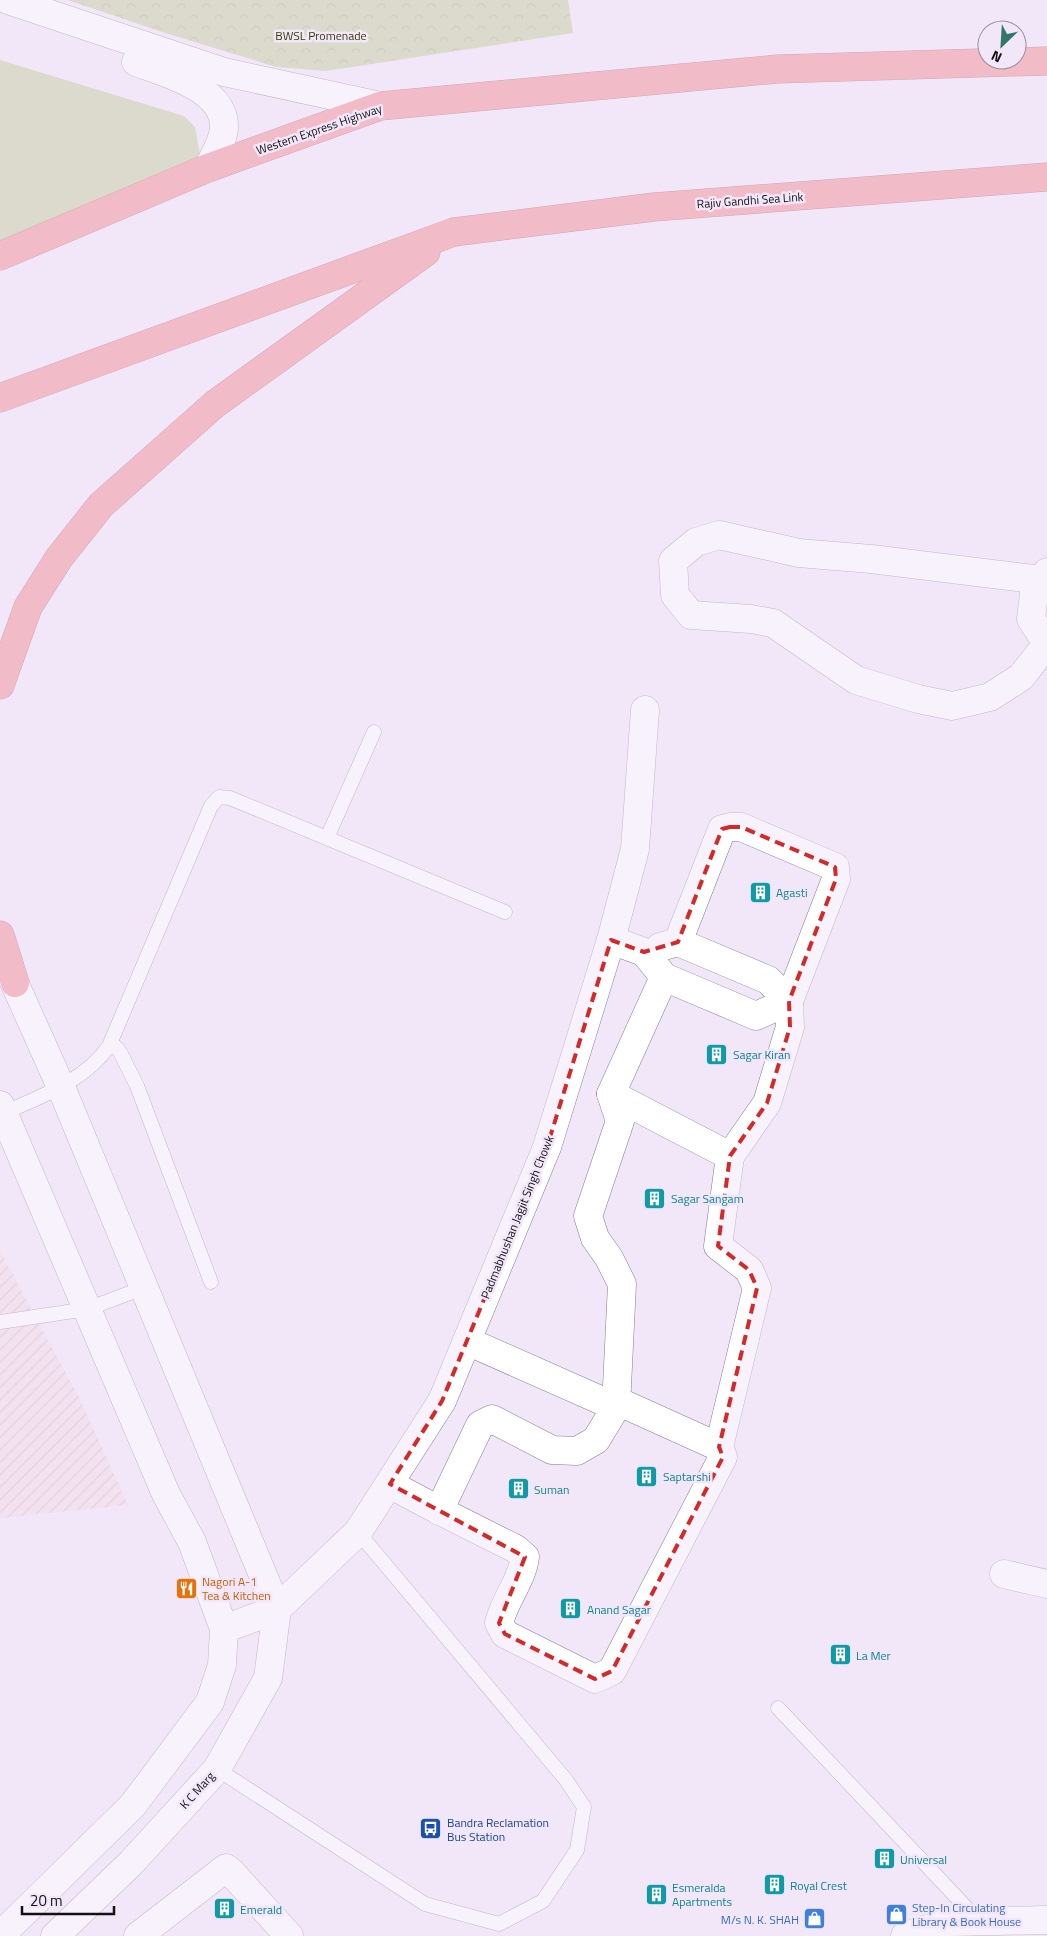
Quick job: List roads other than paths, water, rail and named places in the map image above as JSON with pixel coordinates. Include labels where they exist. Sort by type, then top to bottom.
[{"type":"highway","name":"Western Express Highway","points":[[0,256],[208,168],[380,106],[778,69],[1047,61]]},
{"type":"highway","name":"Rajiv Gandhi Sea Link","points":[[454,232],[654,207],[1047,177]]},
{"type":"highway","points":[[0,398],[454,232]]},
{"type":"highway","points":[[0,685],[28,607],[59,558],[101,505],[215,404],[454,232]]},
{"type":"highway","points":[[0,935],[15,982]]},
{"type":"street","points":[[8,0],[224,72],[380,106]]},
{"type":"street","points":[[0,17],[170,74],[197,87],[212,98],[219,107],[224,119],[224,130],[208,168]]},
{"type":"street","points":[[718,534],[799,553],[1045,576],[1034,594],[1031,619],[1047,644],[1021,677],[990,697],[952,706],[918,699],[856,680],[773,623],[752,619],[691,615],[675,595],[673,561],[696,542],[718,534]]},
{"type":"street","name":"Padmabhushan Jagjit Singh Chowk","points":[[277,1609],[358,1532],[442,1401],[547,1147],[611,940],[635,849],[645,710]]},
{"type":"street","points":[[678,942],[722,829],[741,827],[835,867],[836,879],[789,1001],[790,1027],[767,1103],[730,1156],[718,1246],[749,1270],[757,1288],[719,1448]]},
{"type":"street","points":[[611,940],[644,952],[664,977],[756,1016],[789,1001]]},
{"type":"street","points":[[644,952],[678,942],[768,980],[789,1001]]},
{"type":"street","points":[[0,953],[15,982],[61,1087],[277,1609],[224,1629]]},
{"type":"street","points":[[438,1510],[480,1425],[492,1419],[552,1450],[577,1451],[596,1440],[616,1407],[622,1284],[595,1238],[588,1216],[620,1121],[612,1094],[664,977]]},
{"type":"street","points":[[612,1094],[730,1156]]},
{"type":"street","points":[[0,1936],[133,1805],[210,1702],[222,1665],[224,1629],[192,1542],[166,1494],[2,1109]]},
{"type":"street","points":[[390,1484],[516,1549],[525,1557],[524,1565],[502,1609],[498,1623],[504,1634],[595,1680],[612,1671],[723,1456],[719,1448],[626,1405],[616,1407],[467,1341]]},
{"type":"street","points":[[1004,1574],[1047,1584]]},
{"type":"street","name":"K C Marg","points":[[55,1936],[131,1863],[217,1768],[268,1678],[277,1609]]},
{"type":"street","points":[[133,1805],[160,1832]]},
{"type":"street","points":[[138,1936],[226,1868],[285,1935]]},
{"type":"street","points":[[905,1936],[951,1922],[1047,1920]]},
{"type":"lane","points":[[327,838],[374,732]]},
{"type":"lane","points":[[2,1109],[61,1087],[96,1063],[109,1046],[212,806],[219,797],[230,798],[506,912]]},
{"type":"lane","points":[[109,1046],[114,1045],[117,1048],[137,1086],[211,1282]]},
{"type":"lane","points":[[0,1322],[87,1309],[143,1288]]},
{"type":"lane","points":[[217,1768],[425,1904],[500,1924],[543,1901],[577,1850],[584,1807],[566,1780],[358,1532]]},
{"type":"lane","points":[[778,1708],[979,1921]]},
{"type":"place","name":"Agasti","points":[[760,892]]},
{"type":"place","name":"Sagar Kiran","points":[[717,1054]]},
{"type":"place","name":"Sagar Sangam","points":[[655,1198]]},
{"type":"place","name":"Saptarshi","points":[[647,1476]]},
{"type":"place","name":"Suman","points":[[518,1489]]},
{"type":"place","name":"Nagori A-1 Tea & Kitchen","points":[[186,1588]]},
{"type":"place","name":"Anand Sagar","points":[[571,1609]]},
{"type":"place","name":"La Mer","points":[[840,1655]]},
{"type":"place","name":"Bandra Reclamation Bus Station","points":[[431,1829]]},
{"type":"place","name":"Universal","points":[[884,1859]]},
{"type":"place","name":"Royal Crest","points":[[774,1885]]},
{"type":"place","name":"Esmeralda Apartments","points":[[656,1894]]},
{"type":"place","name":"Emerald","points":[[224,1909]]},
{"type":"place","name":"Step-In Circulating Library & Book House","points":[[896,1914]]},
{"type":"place","name":"M/s N. K. SHAH","points":[[815,1919]]},
{"type":"park label","name":"BWSL Promenade","points":[[321,35]]}]
